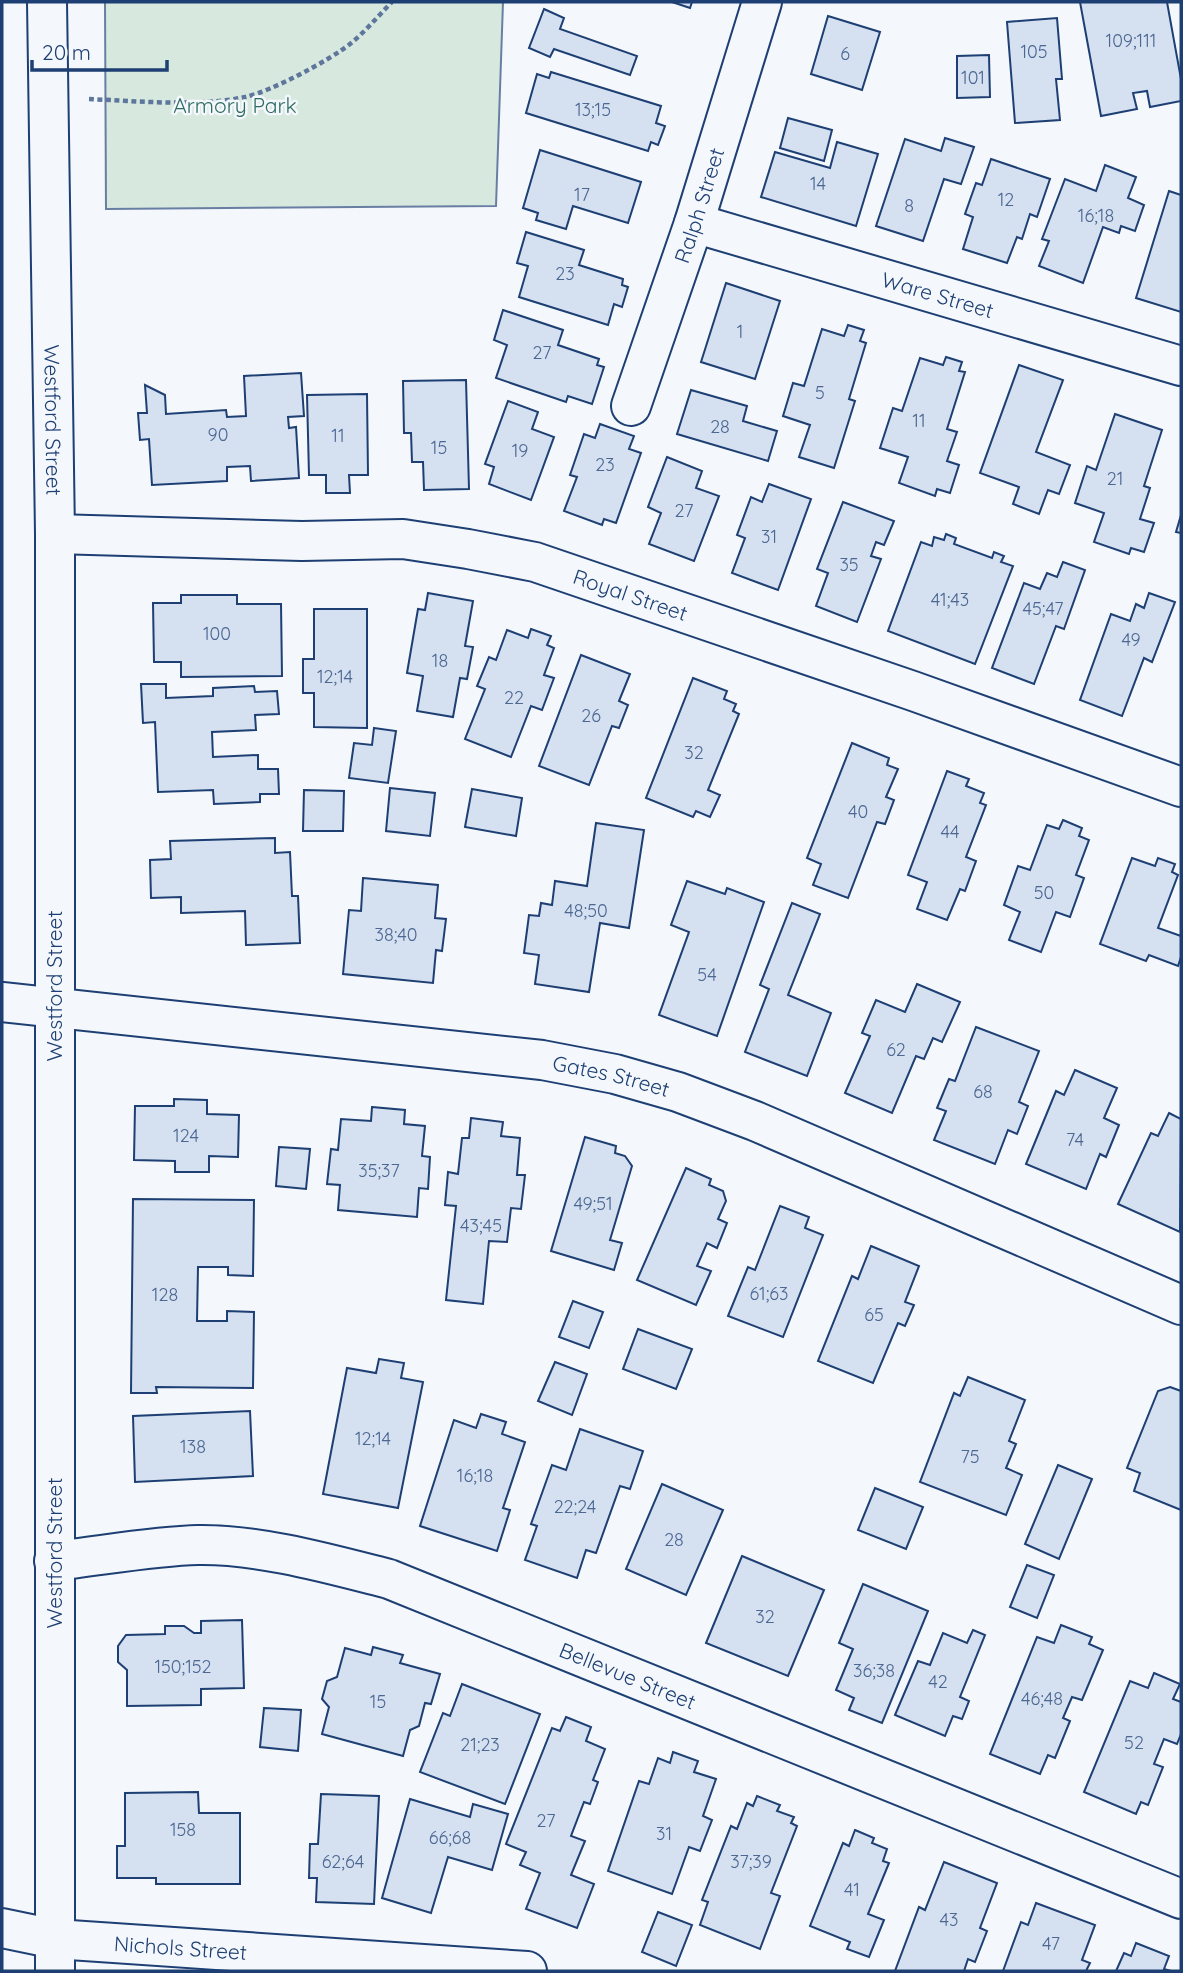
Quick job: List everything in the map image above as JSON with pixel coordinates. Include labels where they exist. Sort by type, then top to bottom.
[{"type":"street","name":"Westford Street","points":[[47,2],[55,534],[55,1955]]},
{"type":"street","name":"Ralph Street","points":[[631,407],[694,223],[762,2]]},
{"type":"street","name":"Ware Street","points":[[694,223],[1181,366]]},
{"type":"street","name":"Royal Street","points":[[55,534],[302,541],[403,539],[535,562],[913,691],[1181,787]]},
{"type":"street","name":"Gates Street","points":[[2,1002],[542,1060],[615,1074],[678,1092],[755,1121],[1181,1305]]},
{"type":"street","name":"Bellevue Street","points":[[54,1561],[199,1545],[259,1550],[389,1578],[1181,1899]]},
{"type":"street","name":"Nichols Street","points":[[2,1928],[55,1955],[527,1971]]},
{"type":"path","points":[[88,99],[145,102],[213,101],[247,97],[302,74],[350,44],[392,2]]},
{"type":"green space","name":"Armory Park","points":[[105,2],[503,2],[496,206],[106,209]]},
{"type":"building","points":[[672,2],[692,2],[690,8]]},
{"type":"building","points":[[1080,2],[1167,2],[1181,79],[1181,101],[1150,107],[1147,91],[1133,93],[1137,109],[1101,116]]},
{"type":"building","points":[[544,9],[564,18],[560,29],[637,56],[630,75],[554,49],[550,57],[529,48]]},
{"type":"building","points":[[828,16],[880,32],[862,90],[811,74]]},
{"type":"building","points":[[1057,18],[1062,79],[1056,79],[1060,120],[1015,123],[1007,22]]},
{"type":"building","points":[[989,55],[990,97],[957,98],[957,56]]},
{"type":"building","points":[[551,72],[661,106],[656,123],[665,126],[658,145],[651,142],[648,151],[526,113],[537,74],[549,78]]},
{"type":"building","points":[[788,118],[832,130],[824,161],[780,148]]},
{"type":"building","points":[[945,138],[974,147],[961,184],[944,179],[923,241],[876,226],[905,139],[941,151]]},
{"type":"building","points":[[837,142],[878,154],[856,226],[761,197],[775,152],[830,168]]},
{"type":"building","points":[[540,150],[641,182],[628,223],[573,206],[566,229],[536,220],[538,213],[523,208]]},
{"type":"building","points":[[991,159],[1050,179],[1037,217],[1030,214],[1022,239],[1017,237],[1007,263],[963,249],[973,217],[965,214],[976,183],[982,185]]},
{"type":"building","points":[[1105,165],[1136,177],[1128,198],[1144,205],[1135,231],[1121,226],[1119,233],[1103,227],[1083,283],[1039,266],[1049,241],[1042,239],[1065,179],[1096,191]]},
{"type":"building","points":[[1169,191],[1181,195],[1181,312],[1136,298]]},
{"type":"building","points":[[526,232],[584,250],[579,265],[623,279],[622,285],[628,287],[622,307],[614,304],[608,325],[519,297],[528,266],[517,263]]},
{"type":"building","points":[[726,283],[780,301],[755,379],[701,362]]},
{"type":"building","points":[[503,310],[563,330],[558,345],[599,359],[597,365],[604,367],[592,404],[568,396],[566,402],[496,378],[507,345],[494,340]]},
{"type":"building","points":[[848,325],[864,330],[860,341],[866,343],[849,399],[855,401],[834,468],[799,457],[810,425],[783,416],[793,383],[804,386],[822,329],[844,336]]},
{"type":"building","points":[[946,357],[962,362],[959,371],[965,372],[947,429],[957,432],[947,461],[959,465],[950,493],[937,489],[935,496],[899,483],[908,457],[880,448],[893,408],[902,411],[920,358],[943,365]]},
{"type":"building","points":[[1019,365],[1063,380],[1036,452],[1070,465],[1059,494],[1048,490],[1039,514],[1013,504],[1019,487],[980,473]]},
{"type":"building","points":[[301,373],[304,416],[288,417],[289,428],[296,427],[299,478],[251,481],[250,466],[227,467],[227,481],[152,485],[149,439],[140,440],[138,413],[147,413],[145,385],[165,395],[166,414],[226,410],[227,417],[246,416],[244,376]]},
{"type":"building","points":[[466,380],[469,489],[424,490],[423,462],[412,462],[411,433],[404,433],[403,381]]},
{"type":"building","points":[[691,390],[747,406],[743,421],[777,431],[768,461],[677,434]]},
{"type":"building","points":[[367,394],[368,475],[349,475],[350,493],[326,493],[326,475],[309,475],[307,395]]},
{"type":"building","points":[[508,401],[538,412],[532,429],[554,437],[531,500],[489,484],[494,467],[485,464]]},
{"type":"building","points":[[1115,414],[1162,430],[1144,486],[1150,488],[1140,519],[1154,523],[1144,552],[1131,548],[1129,554],[1094,542],[1104,513],[1075,503],[1087,466],[1096,470]]},
{"type":"building","points":[[600,424],[634,436],[629,449],[641,453],[616,523],[604,519],[602,525],[564,511],[577,477],[570,475],[584,434],[595,438]]},
{"type":"building","points":[[667,457],[702,471],[696,488],[719,496],[694,561],[649,544],[661,513],[648,507]]},
{"type":"building","points":[[769,484],[811,499],[778,590],[732,573],[745,538],[737,535],[751,497],[762,502]]},
{"type":"building","points":[[843,502],[894,521],[884,545],[876,542],[871,556],[881,559],[857,622],[816,606],[828,573],[817,569]]},
{"type":"building","points":[[1181,515],[1181,533],[1176,532]]},
{"type":"building","points":[[946,534],[956,538],[954,544],[992,558],[994,552],[1004,556],[1001,562],[1013,566],[975,664],[888,631],[921,542],[932,546],[934,537],[944,540]]},
{"type":"building","points":[[1063,562],[1085,570],[1064,629],[1056,626],[1034,684],[992,668],[1024,583],[1040,589],[1047,573],[1057,577]]},
{"type":"building","points":[[428,593],[473,601],[465,646],[473,647],[467,679],[460,678],[453,717],[417,711],[423,676],[407,673],[418,609],[425,610]]},
{"type":"building","points":[[1149,593],[1175,602],[1152,662],[1144,658],[1122,716],[1080,700],[1111,614],[1130,621],[1136,604],[1144,608]]},
{"type":"building","points":[[181,595],[237,595],[237,604],[281,604],[282,676],[181,677],[181,662],[154,662],[153,603],[181,603]]},
{"type":"building","points":[[314,609],[367,609],[367,728],[314,727],[314,693],[303,693],[303,659],[314,659]]},
{"type":"building","points":[[531,629],[551,636],[547,645],[554,648],[544,675],[554,678],[542,710],[531,706],[511,757],[465,739],[485,689],[477,686],[489,657],[496,660],[507,630],[528,638]]},
{"type":"building","points":[[581,655],[630,674],[619,701],[628,705],[619,728],[612,726],[589,785],[539,766]]},
{"type":"building","points":[[693,678],[727,691],[724,699],[736,704],[733,711],[739,714],[708,790],[720,795],[710,817],[696,811],[693,817],[646,798]]},
{"type":"building","points":[[141,684],[166,684],[166,698],[213,696],[213,688],[254,686],[255,692],[277,691],[279,714],[255,715],[256,730],[212,732],[213,757],[258,755],[258,769],[278,769],[279,794],[260,794],[260,802],[214,804],[213,790],[158,792],[155,722],[143,723]]},
{"type":"building","points":[[374,728],[396,731],[388,783],[349,778],[354,743],[372,745]]},
{"type":"building","points":[[852,743],[889,758],[887,765],[898,769],[886,797],[894,800],[885,824],[877,822],[848,898],[813,885],[821,864],[807,858]]},
{"type":"building","points":[[947,771],[969,779],[966,786],[984,793],[980,803],[986,805],[966,857],[976,861],[965,891],[960,889],[947,920],[917,909],[927,882],[908,875]]},
{"type":"building","points":[[390,788],[435,793],[430,836],[386,831]]},
{"type":"building","points":[[472,789],[522,798],[516,836],[465,827]]},
{"type":"building","points":[[304,790],[344,791],[343,831],[303,831]]},
{"type":"building","points":[[1063,820],[1082,828],[1079,836],[1089,840],[1076,875],[1084,878],[1070,917],[1056,912],[1041,952],[1009,940],[1020,912],[1004,905],[1018,866],[1030,870],[1047,825],[1059,829]]},
{"type":"building","points":[[596,823],[644,830],[629,928],[600,923],[589,992],[535,984],[539,955],[524,953],[529,915],[539,916],[541,903],[552,905],[555,881],[587,886]]},
{"type":"building","points":[[275,838],[275,853],[290,852],[292,896],[298,896],[300,943],[246,945],[245,911],[181,913],[181,897],[151,898],[150,860],[171,859],[170,841]]},
{"type":"building","points":[[1132,858],[1155,866],[1158,858],[1175,864],[1172,872],[1178,875],[1158,928],[1181,936],[1178,966],[1149,955],[1146,961],[1100,944]]},
{"type":"building","points":[[363,878],[438,885],[435,918],[446,919],[442,951],[436,950],[433,983],[343,974],[349,910],[361,911]]},
{"type":"building","points":[[687,881],[725,894],[727,888],[764,902],[717,1036],[659,1015],[689,932],[671,925]]},
{"type":"building","points":[[792,903],[820,914],[788,995],[831,1013],[807,1076],[745,1052],[769,989],[760,985]]},
{"type":"building","points":[[917,984],[960,1002],[942,1042],[933,1038],[924,1059],[916,1056],[892,1113],[845,1093],[870,1036],[862,1033],[876,1000],[905,1012]]},
{"type":"building","points":[[976,1027],[1039,1051],[1019,1102],[1028,1106],[1017,1134],[1008,1130],[995,1164],[934,1140],[946,1111],[937,1108],[949,1079],[955,1081]]},
{"type":"building","points":[[1075,1070],[1117,1088],[1104,1118],[1119,1125],[1106,1157],[1100,1154],[1086,1189],[1026,1164],[1056,1091],[1064,1095]]},
{"type":"building","points":[[174,1099],[207,1100],[207,1114],[239,1115],[238,1157],[209,1156],[209,1172],[175,1172],[175,1161],[134,1160],[135,1106],[174,1106]]},
{"type":"building","points":[[372,1107],[405,1110],[404,1124],[425,1126],[422,1156],[430,1157],[428,1189],[419,1188],[417,1217],[338,1210],[340,1185],[327,1184],[331,1149],[338,1150],[341,1119],[371,1121]]},
{"type":"building","points":[[1169,1113],[1181,1119],[1180,1232],[1118,1204],[1151,1133],[1158,1136]]},
{"type":"building","points":[[471,1118],[503,1122],[501,1136],[520,1138],[517,1175],[525,1175],[521,1209],[511,1208],[507,1242],[489,1241],[483,1304],[446,1300],[456,1206],[445,1205],[448,1172],[458,1174],[462,1138],[469,1138]]},
{"type":"building","points":[[585,1137],[616,1146],[615,1153],[625,1156],[632,1166],[610,1240],[622,1243],[614,1270],[551,1251]]},
{"type":"building","points":[[279,1147],[310,1149],[306,1189],[276,1186]]},
{"type":"building","points":[[686,1168],[711,1179],[709,1185],[723,1191],[726,1201],[718,1219],[727,1223],[717,1248],[707,1243],[697,1266],[711,1271],[696,1305],[637,1280]]},
{"type":"building","points":[[133,1199],[254,1200],[253,1276],[228,1275],[228,1267],[198,1267],[197,1321],[227,1321],[227,1311],[254,1312],[253,1388],[156,1387],[157,1393],[131,1393]]},
{"type":"building","points":[[780,1206],[809,1217],[805,1228],[823,1235],[783,1337],[728,1316],[748,1267],[755,1270]]},
{"type":"building","points":[[871,1246],[919,1266],[905,1302],[914,1305],[905,1326],[898,1323],[873,1383],[818,1361],[852,1276],[858,1279]]},
{"type":"building","points":[[573,1301],[603,1312],[589,1348],[559,1337]]},
{"type":"building","points":[[638,1329],[692,1349],[676,1389],[623,1369]]},
{"type":"building","points":[[379,1359],[404,1363],[401,1378],[423,1382],[398,1508],[323,1494],[347,1368],[376,1373]]},
{"type":"building","points":[[555,1362],[587,1374],[572,1415],[538,1401]]},
{"type":"building","points":[[968,1377],[1025,1400],[1009,1441],[1016,1444],[1006,1468],[1022,1475],[1006,1515],[920,1482],[954,1393],[960,1396]]},
{"type":"building","points":[[1170,1387],[1181,1391],[1181,1510],[1134,1491],[1140,1473],[1127,1468],[1158,1391]]},
{"type":"building","points":[[250,1411],[253,1476],[135,1482],[133,1416]]},
{"type":"building","points":[[481,1414],[506,1422],[502,1434],[525,1442],[503,1508],[510,1510],[497,1551],[420,1526],[454,1420],[476,1428]]},
{"type":"building","points":[[580,1429],[643,1451],[630,1489],[620,1486],[596,1553],[586,1550],[577,1578],[525,1560],[537,1526],[531,1524],[552,1465],[566,1470]]},
{"type":"building","points":[[1058,1465],[1092,1479],[1059,1559],[1025,1544]]},
{"type":"building","points":[[662,1484],[723,1510],[686,1595],[626,1569]]},
{"type":"building","points":[[875,1488],[923,1507],[906,1549],[858,1530]]},
{"type":"building","points":[[742,1556],[824,1590],[788,1676],[706,1643]]},
{"type":"building","points":[[1027,1565],[1054,1575],[1037,1618],[1010,1607]]},
{"type":"building","points":[[863,1584],[928,1611],[882,1723],[849,1710],[854,1698],[836,1690],[853,1649],[839,1643]]},
{"type":"building","points":[[242,1620],[244,1688],[201,1689],[201,1705],[127,1706],[127,1670],[118,1662],[118,1646],[126,1635],[165,1634],[165,1626],[184,1626],[194,1633],[201,1633],[201,1621]]},
{"type":"building","points":[[1061,1625],[1092,1637],[1089,1644],[1103,1650],[1082,1700],[1072,1697],[1063,1718],[1070,1721],[1055,1758],[1048,1755],[1040,1774],[990,1754],[1037,1637],[1054,1643]]},
{"type":"building","points":[[973,1630],[985,1635],[960,1697],[969,1701],[962,1719],[953,1716],[945,1736],[895,1715],[918,1661],[930,1665],[943,1633],[967,1643]]},
{"type":"building","points":[[373,1647],[403,1655],[400,1663],[440,1674],[431,1704],[425,1703],[419,1726],[410,1730],[403,1756],[322,1734],[329,1707],[322,1699],[327,1681],[337,1677],[345,1648],[371,1655]]},
{"type":"building","points":[[1154,1673],[1180,1684],[1173,1699],[1181,1702],[1181,1734],[1177,1744],[1164,1739],[1154,1764],[1163,1767],[1148,1805],[1141,1802],[1136,1814],[1084,1792],[1130,1681],[1148,1688]]},
{"type":"building","points":[[462,1684],[540,1714],[505,1804],[420,1772],[443,1713],[450,1716]]},
{"type":"building","points":[[264,1708],[301,1710],[298,1751],[260,1747]]},
{"type":"building","points":[[566,1717],[591,1727],[586,1741],[605,1749],[593,1780],[598,1782],[590,1804],[584,1802],[571,1836],[585,1841],[571,1875],[594,1884],[577,1928],[526,1909],[540,1873],[520,1865],[526,1852],[506,1844],[552,1728],[560,1731]]},
{"type":"building","points":[[673,1752],[698,1761],[694,1772],[716,1779],[703,1816],[712,1820],[700,1851],[689,1847],[672,1894],[608,1871],[639,1781],[649,1784],[658,1758],[670,1763]]},
{"type":"building","points":[[198,1792],[199,1813],[240,1813],[240,1884],[156,1884],[156,1878],[117,1878],[117,1846],[125,1846],[125,1793]]},
{"type":"building","points":[[321,1794],[379,1796],[374,1904],[316,1902],[317,1878],[309,1878],[310,1844],[318,1844]]},
{"type":"building","points":[[757,1796],[780,1805],[777,1811],[794,1817],[791,1823],[797,1826],[771,1893],[780,1896],[760,1949],[700,1925],[708,1902],[702,1900],[731,1826],[737,1829],[747,1803],[753,1806]]},
{"type":"building","points":[[410,1799],[470,1817],[473,1804],[508,1814],[492,1870],[448,1857],[431,1913],[382,1898]]},
{"type":"building","points":[[855,1830],[874,1838],[872,1843],[887,1849],[883,1861],[889,1863],[868,1914],[884,1920],[869,1957],[847,1949],[850,1942],[810,1926],[843,1843],[849,1846]]},
{"type":"building","points":[[944,1862],[997,1883],[980,1928],[987,1931],[975,1962],[968,1959],[964,1971],[895,1971],[919,1907],[925,1910]]},
{"type":"building","points":[[1036,1903],[1095,1925],[1082,1960],[1090,1963],[1086,1971],[1003,1971],[1021,1922],[1028,1925]]},
{"type":"building","points":[[658,1912],[692,1925],[676,1966],[642,1952]]},
{"type":"building","points":[[1136,1943],[1169,1956],[1164,1969],[1171,1971],[1116,1971],[1124,1953],[1131,1956]]}]
